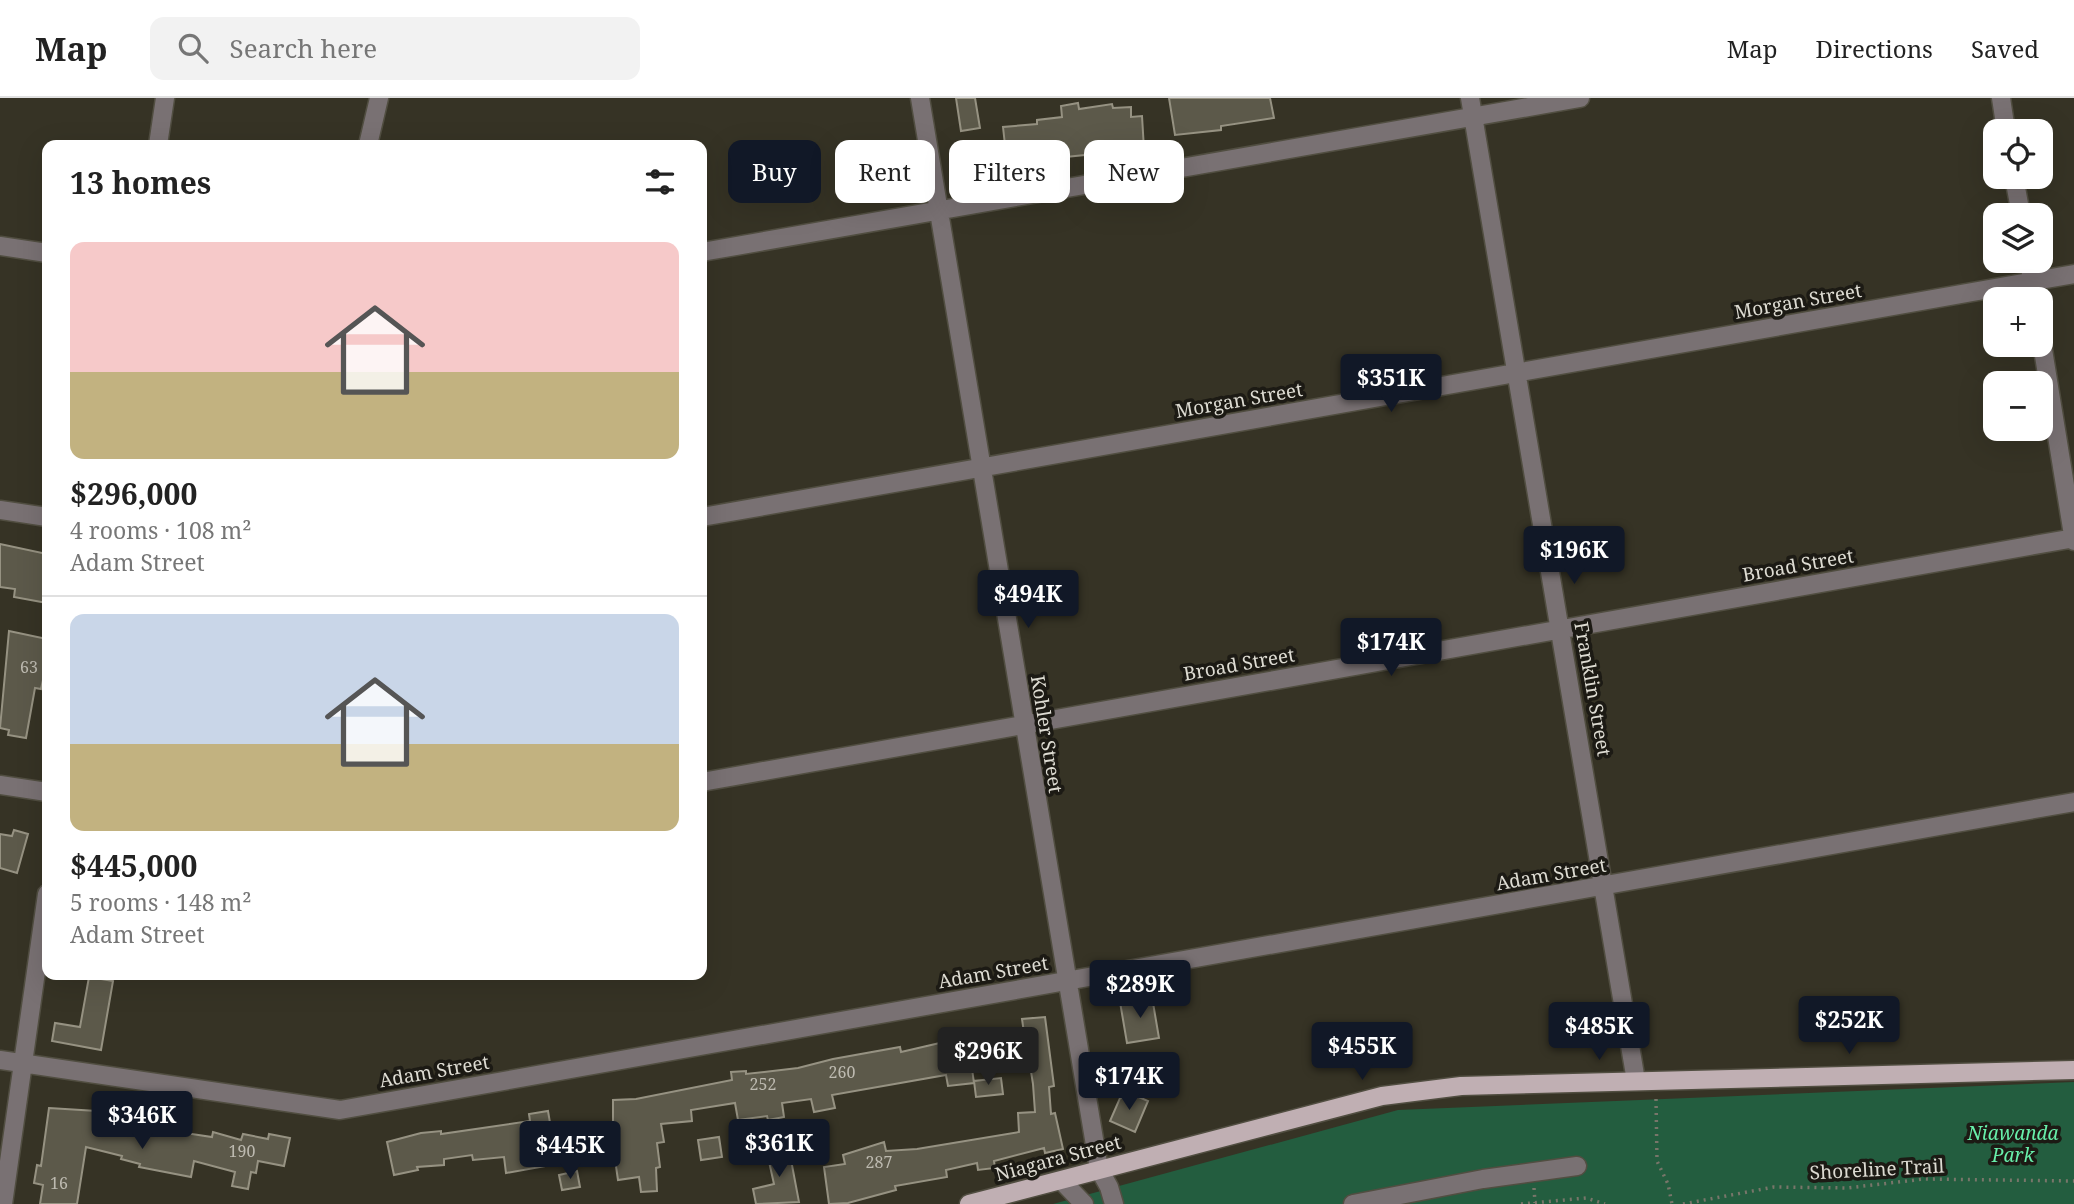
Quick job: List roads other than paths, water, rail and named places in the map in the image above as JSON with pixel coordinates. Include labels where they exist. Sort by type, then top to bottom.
[{"type":"main road","name":"Niagara Street","points":[[969,1204],[1381,1096],[1461,1086],[2074,1070]]},
{"type":"street","points":[[159,140],[165,98]]},
{"type":"street","points":[[369,140],[379,98]]},
{"type":"street","name":"Kohler Street","points":[[920,98],[1099,1169],[1109,1187],[1114,1204]]},
{"type":"street","name":"Franklin Street","points":[[1470,98],[1519,372],[1636,1081]]},
{"type":"street","points":[[707,251],[1580,98]]},
{"type":"street","points":[[2001,98],[2004,119]]},
{"type":"street","points":[[0,246],[42,252]]},
{"type":"street","points":[[2031,273],[2033,287]]},
{"type":"street","name":"Morgan Street","points":[[707,516],[2074,274]]},
{"type":"street","points":[[2044,357],[2074,539]]},
{"type":"street","points":[[0,510],[42,516]]},
{"type":"street","name":"Broad Street","points":[[707,781],[2074,539]]},
{"type":"street","points":[[0,785],[42,791]]},
{"type":"street","name":"Adam Street","points":[[0,1060],[340,1110],[2074,802]]},
{"type":"street","points":[[3,1204],[42,929]]},
{"type":"street","points":[[1353,1204],[1483,1179],[1577,1166]]},
{"type":"street","points":[[1062,1181],[1084,1204]]},
{"type":"park label","name":"Niawanda Park","points":[[2013,1144]]}]
